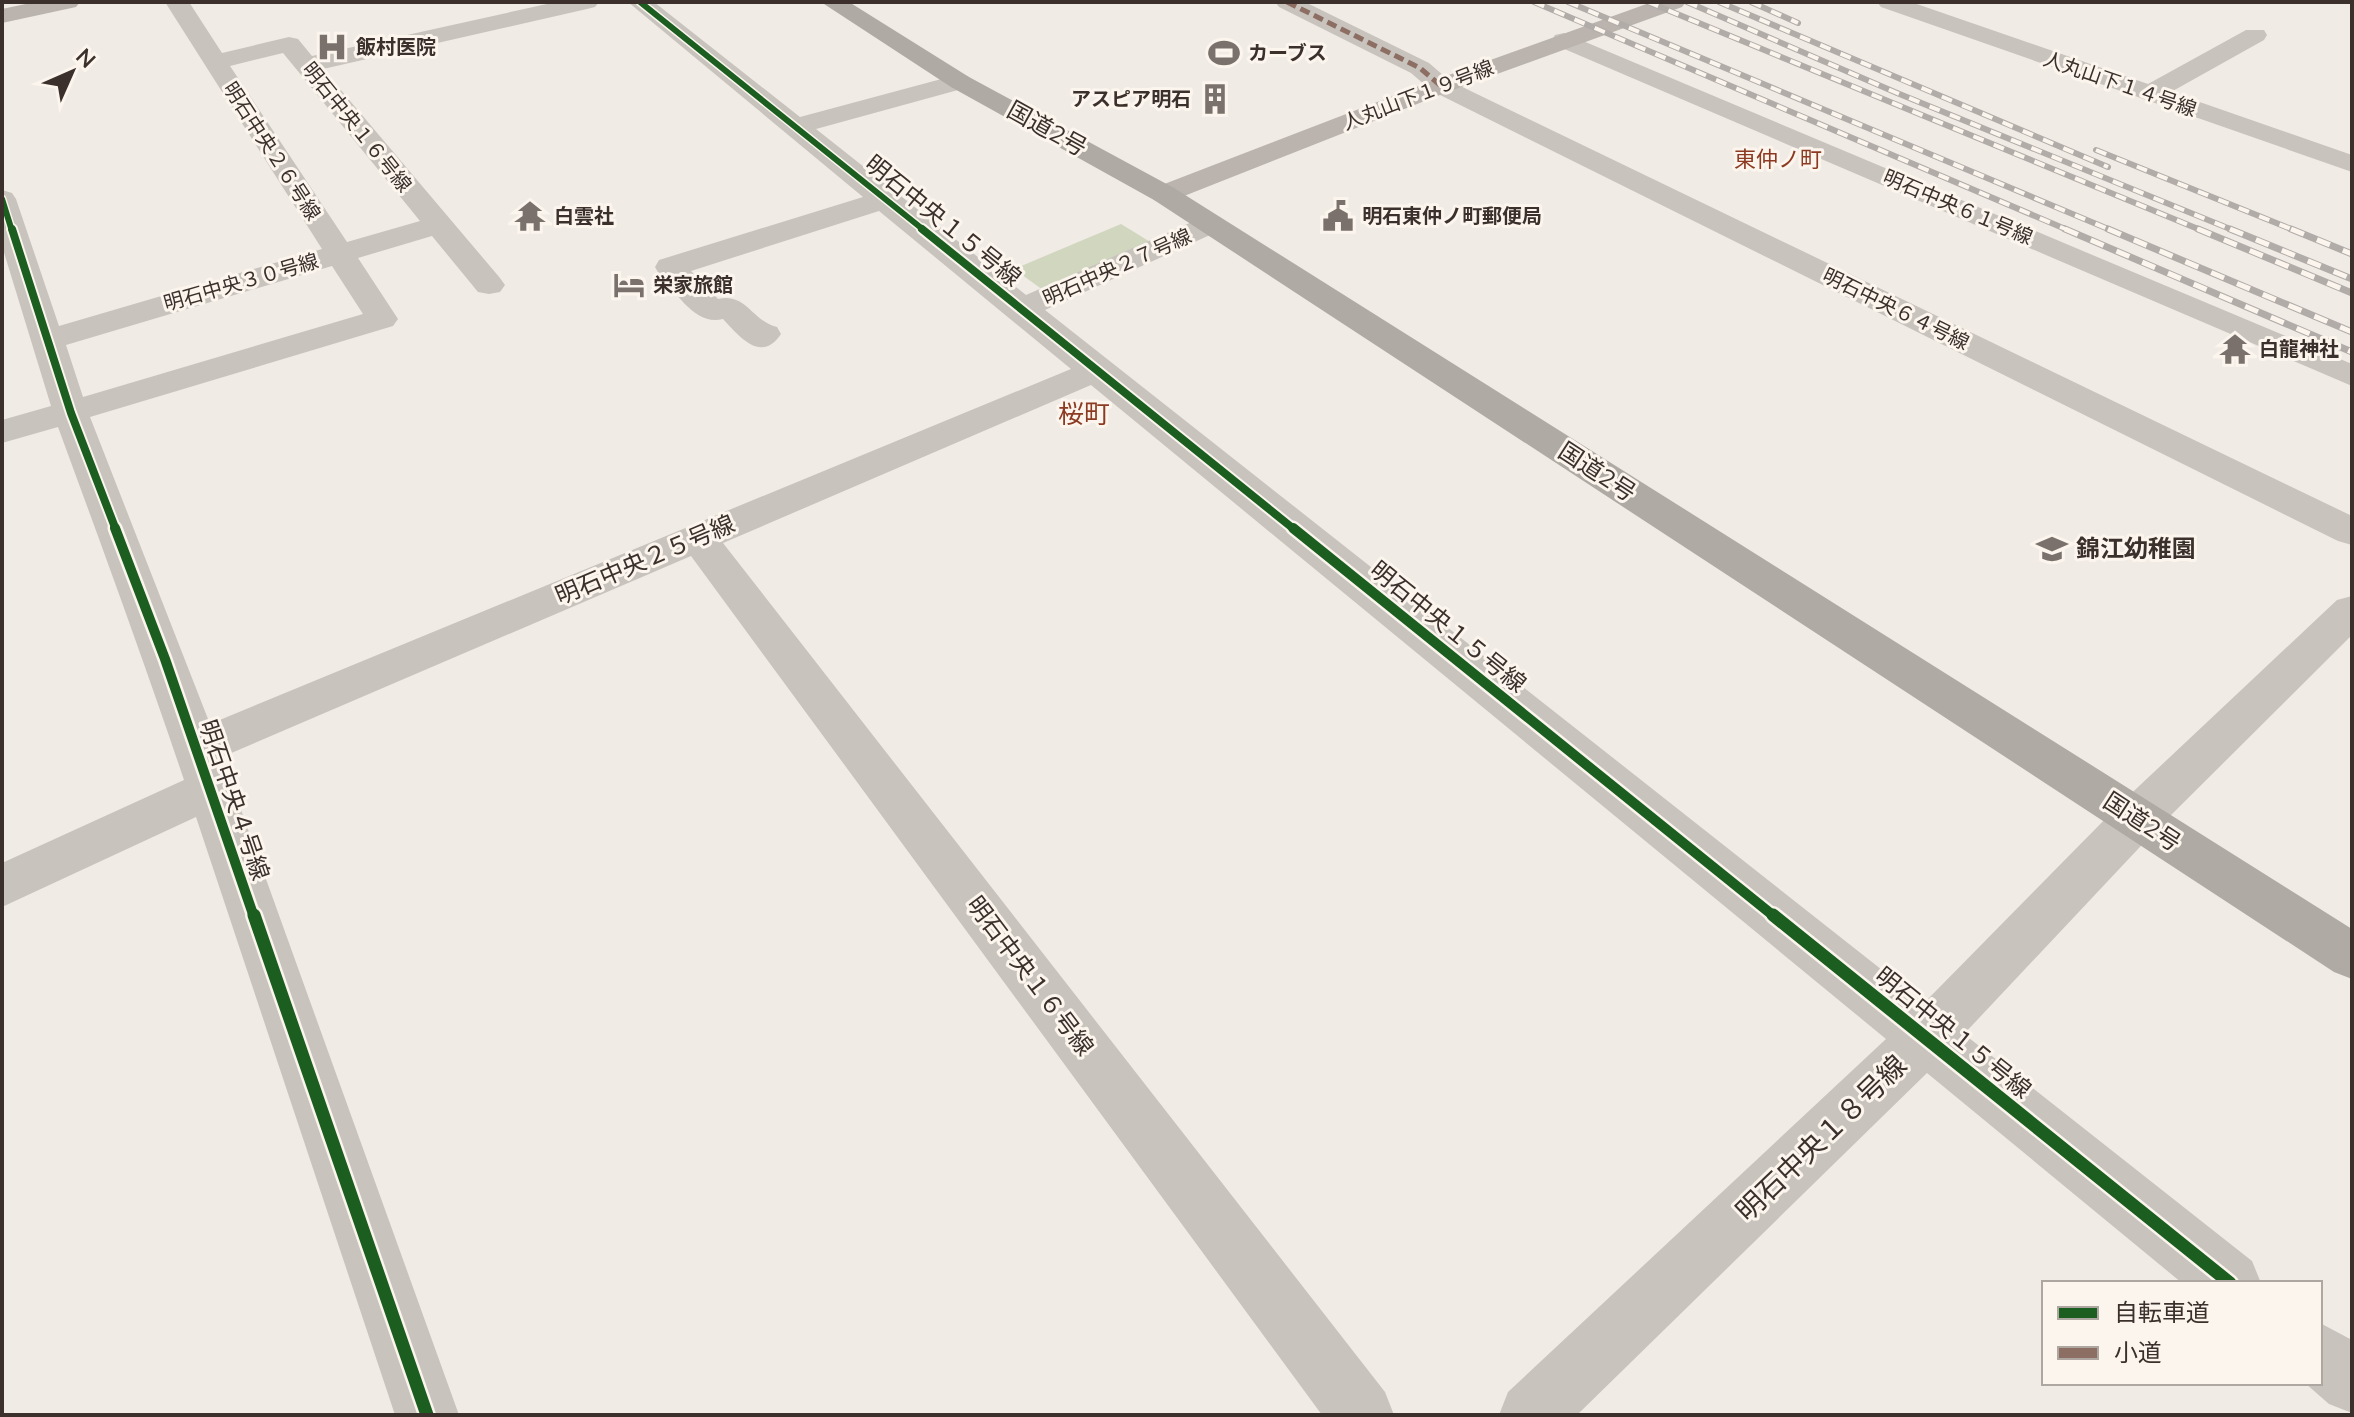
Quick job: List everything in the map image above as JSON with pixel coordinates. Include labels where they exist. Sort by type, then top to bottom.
[{"type":"highway","name":"国道2号","points":[[833,2],[960,82],[1164,194],[2352,956]]},
{"type":"street","points":[[2,16],[68,2]]},
{"type":"street","points":[[177,2],[215,62]]},
{"type":"street","points":[[306,65],[587,2]]},
{"type":"street","name":"明石中央１５号線","points":[[640,2],[2228,1281]]},
{"type":"street","name":"明石中央６４号線","points":[[1287,2],[1420,68],[1441,86],[2352,532]]},
{"type":"street","name":"人丸山下１９号線","points":[[1164,194],[1441,86],[1674,2]]},
{"type":"street","name":"人丸山下１４号線","points":[[1889,2],[2352,164]]},
{"type":"street","points":[[2149,94],[2255,35]]},
{"type":"street","name":"明石中央６１号線","points":[[1564,40],[2352,376]]},
{"type":"street","name":"明石中央１６号線","points":[[215,62],[289,44],[489,285]]},
{"type":"street","name":"明石中央２６号線","points":[[71,413],[382,319],[215,62]]},
{"type":"street","points":[[797,126],[960,82]]},
{"type":"street","name":"明石中央４号線","points":[[2,199],[71,413],[165,659],[427,1415]]},
{"type":"street","points":[[765,334],[758,337],[729,306],[712,312],[670,267],[883,200]]},
{"type":"street","name":"明石中央２７号線","points":[[1022,309],[1211,224]]},
{"type":"street","name":"明石中央３０号線","points":[[46,340],[437,225]]},
{"type":"street","name":"明石中央２５号線","points":[[2,886],[202,770],[698,538],[1097,370]]},
{"type":"street","points":[[2,432],[71,413]]},
{"type":"street","name":"明石中央１６号線","points":[[698,538],[1362,1415]]},
{"type":"street","points":[[2137,818],[2352,610]]},
{"type":"street","name":"明石中央１８号線","points":[[1531,1415],[1926,1037],[2137,818]]},
{"type":"street","points":[[2322,1357],[2352,1381]]},
{"type":"green space","points":[[1121,224],[1152,243],[1043,290],[1014,269]]},
{"type":"railway","points":[[1534,2],[2070,231]]},
{"type":"railway","points":[[1568,2],[2113,231]]},
{"type":"railway","points":[[1648,2],[2203,231]]},
{"type":"railway","points":[[1687,2],[1897,93],[2235,231]]},
{"type":"railway","points":[[1719,2],[2108,167]]},
{"type":"railway","points":[[1751,2],[1798,23]]},
{"type":"railway","points":[[2096,150],[2296,231]]},
{"type":"railway","points":[[2065,229],[2352,352]]},
{"type":"railway","points":[[2108,229],[2352,332]]},
{"type":"railway","points":[[2198,229],[2352,293]]},
{"type":"railway","points":[[2230,229],[2352,279]]},
{"type":"railway","points":[[2291,229],[2352,254]]},
{"type":"marked path","points":[[1287,2],[1420,68],[1441,86]]},
{"type":"cycle path","points":[[640,2],[2228,1281]]},
{"type":"cycle path","points":[[2,199],[71,413],[165,659],[427,1415]]},
{"type":"place","name":"飯村医院","points":[[332,47]]},
{"type":"place","name":"カーブス","points":[[1224,53]]},
{"type":"place","name":"アスピア明石","points":[[1215,99]]},
{"type":"place","name":"白雲社","points":[[530,216]]},
{"type":"place","name":"明石東仲ノ町郵便局","points":[[1338,216]]},
{"type":"place","name":"栄家旅館","points":[[629,285]]},
{"type":"place","name":"白龍神社","points":[[2235,349]]},
{"type":"place","name":"錦江幼稚園","points":[[2052,549]]},
{"type":"district","name":"東仲ノ町","points":[[1778,159]]},
{"type":"district","name":"桜町","points":[[1084,414]]}]
